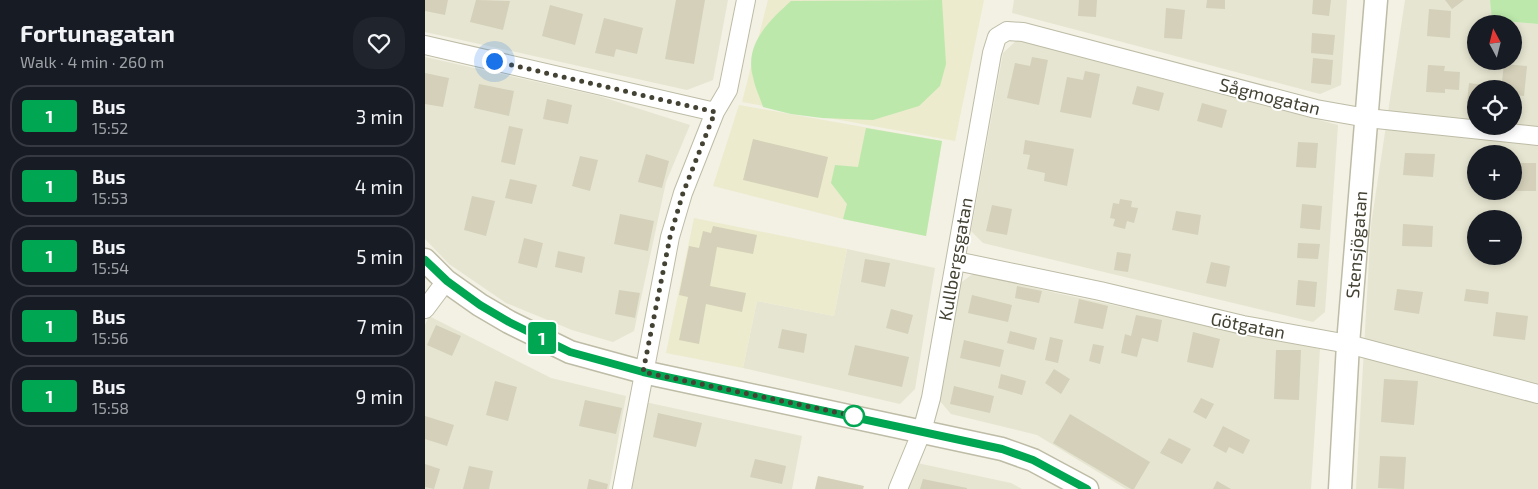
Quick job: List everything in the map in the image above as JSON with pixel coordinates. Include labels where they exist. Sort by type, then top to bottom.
[{"type":"street","points":[[622,489],[670,237],[683,193],[715,112],[728,90],[746,0]]},
{"type":"street","name":"Stensjögatan","points":[[1340,489],[1348,344],[1376,0]]},
{"type":"street","name":"Sågmogatan","points":[[1007,31],[1023,32],[1316,109],[1367,118],[1538,136]]},
{"type":"street","name":"Kullbergsgatan","points":[[898,489],[922,431],[931,398],[992,53],[997,37],[1007,31]]},
{"type":"street","points":[[425,45],[715,112]]},
{"type":"street","points":[[425,260],[447,281],[480,305],[509,322],[570,352],[643,372],[1002,449],[1033,460],[1087,489]]},
{"type":"street","name":"Götgatan","points":[[956,261],[1100,291],[1243,325],[1348,344],[1538,394]]},
{"type":"street","points":[[425,309],[447,281]]},
{"type":"shaded area","points":[[425,0],[728,0],[713,80],[687,90],[425,32]]},
{"type":"shaded area","points":[[768,0],[984,0],[955,141],[742,102]]},
{"type":"shaded area","points":[[1014,0],[1347,0],[1341,85],[1320,94],[1012,13]]},
{"type":"shaded area","points":[[1405,0],[1490,0],[1492,15],[1467,15],[1467,70],[1523,70],[1523,23],[1538,24],[1538,489],[1356,489],[1371,225]]},
{"type":"shaded area","points":[[1017,40],[1338,125],[1325,312],[1313,322],[983,243],[971,231],[1003,53]]},
{"type":"shaded area","points":[[425,57],[599,96],[690,125],[666,182],[634,331],[613,342],[572,330],[506,303],[449,264],[425,239]]},
{"type":"shaded area","points":[[739,105],[942,141],[926,236],[843,219],[713,186]]},
{"type":"shaded area","points":[[694,218],[847,249],[834,316],[757,301],[743,368],[666,353]]},
{"type":"shaded area","points":[[847,249],[935,268],[915,389],[900,404],[743,368],[757,301],[834,316]]},
{"type":"shaded area","points":[[974,273],[1056,293],[1320,349],[1311,489],[1126,489],[1037,435],[951,414],[939,400],[959,284]]},
{"type":"shaded area","points":[[429,316],[551,378],[626,396],[609,489],[425,489],[425,325]]},
{"type":"shaded area","points":[[645,402],[802,436],[792,489],[630,489]]},
{"type":"shaded area","points":[[917,463],[1011,483],[1022,489],[907,489]]},
{"type":"green space","points":[[942,0],[946,64],[940,86],[919,106],[873,120],[822,118],[791,114],[763,107],[753,77],[752,54],[760,34],[791,1]]},
{"type":"green space","points":[[1490,0],[1538,0],[1538,24],[1523,23],[1523,15],[1492,15]]},
{"type":"green space","points":[[866,128],[942,141],[926,236],[843,219],[847,204],[831,183],[835,165],[858,167]]},
{"type":"building","points":[[425,0],[448,0],[445,15],[425,11]]},
{"type":"building","points":[[476,0],[510,1],[503,30],[470,22]]},
{"type":"building","points":[[676,0],[705,0],[694,64],[665,59]]},
{"type":"building","points":[[1079,0],[1097,0],[1096,17],[1078,16]]},
{"type":"building","points":[[1207,0],[1225,0],[1225,9],[1206,8]]},
{"type":"building","points":[[1313,0],[1331,0],[1329,16],[1312,14]]},
{"type":"building","points":[[1445,0],[1464,0],[1452,9]]},
{"type":"building","points":[[550,5],[583,14],[575,45],[542,36]]},
{"type":"building","points":[[1166,8],[1185,10],[1182,39],[1164,38]]},
{"type":"building","points":[[1429,9],[1451,11],[1450,38],[1427,36]]},
{"type":"building","points":[[604,18],[643,28],[637,54],[616,49],[614,57],[595,53]]},
{"type":"building","points":[[1312,33],[1335,35],[1333,55],[1311,53]]},
{"type":"building","points":[[1032,57],[1048,60],[1039,105],[1007,98],[1015,63],[1030,66]]},
{"type":"building","points":[[1313,58],[1333,60],[1331,85],[1311,83]]},
{"type":"building","points":[[1428,65],[1445,66],[1444,71],[1460,72],[1459,90],[1445,89],[1445,93],[1426,92]]},
{"type":"building","points":[[1523,66],[1527,66],[1524,96],[1522,96],[1522,80],[1502,80],[1503,70],[1523,70]]},
{"type":"building","points":[[1085,71],[1100,74],[1091,118],[1060,112],[1067,77],[1083,80]]},
{"type":"building","points":[[425,73],[449,78],[443,107],[425,104]]},
{"type":"building","points":[[479,84],[514,91],[509,116],[474,108]]},
{"type":"building","points":[[1137,86],[1164,93],[1159,111],[1132,104]]},
{"type":"building","points":[[547,99],[572,105],[568,124],[543,119]]},
{"type":"building","points":[[1202,103],[1227,110],[1222,128],[1197,121]]},
{"type":"building","points":[[509,126],[523,129],[515,165],[501,162]]},
{"type":"building","points":[[753,139],[828,157],[818,198],[743,180]]},
{"type":"building","points":[[1025,140],[1074,149],[1067,186],[1044,181],[1045,173],[1027,169],[1030,155],[1023,154]]},
{"type":"building","points":[[1298,142],[1318,143],[1316,168],[1296,167]]},
{"type":"building","points":[[1405,153],[1435,154],[1433,177],[1403,175]]},
{"type":"building","points":[[646,154],[669,161],[662,188],[638,182]]},
{"type":"building","points":[[580,156],[598,160],[590,191],[572,186]]},
{"type":"building","points":[[1522,163],[1536,163],[1536,191],[1522,191]]},
{"type":"building","points":[[510,179],[537,185],[532,204],[505,198]]},
{"type":"building","points":[[472,196],[495,201],[486,236],[464,230]]},
{"type":"building","points":[[1120,199],[1132,201],[1131,207],[1138,208],[1134,223],[1127,221],[1125,229],[1113,226],[1115,219],[1110,218],[1113,203],[1119,204]]},
{"type":"building","points":[[1302,204],[1322,206],[1320,230],[1300,228]]},
{"type":"building","points":[[992,205],[1012,209],[1007,235],[986,231]]},
{"type":"building","points":[[1176,211],[1201,215],[1198,235],[1172,230]]},
{"type":"building","points":[[620,214],[654,221],[648,251],[614,244]]},
{"type":"building","points":[[1403,224],[1433,226],[1432,247],[1402,246]]},
{"type":"building","points":[[713,226],[757,235],[753,254],[717,247],[710,286],[746,293],[742,312],[706,304],[699,344],[679,340],[688,297],[679,295],[689,246],[699,248],[703,231],[711,233]]},
{"type":"building","points":[[524,238],[543,243],[537,268],[518,263]]},
{"type":"building","points":[[1298,243],[1320,244],[1318,259],[1297,258]]},
{"type":"building","points":[[558,251],[585,257],[582,273],[555,267]]},
{"type":"building","points":[[1117,252],[1131,254],[1128,272],[1114,270]]},
{"type":"building","points":[[865,259],[890,263],[885,287],[861,282]]},
{"type":"building","points":[[1211,262],[1230,266],[1226,287],[1206,283]]},
{"type":"building","points":[[1298,280],[1317,282],[1315,307],[1296,305]]},
{"type":"building","points":[[1017,286],[1042,291],[1039,303],[1015,298]]},
{"type":"building","points":[[1397,289],[1423,292],[1419,314],[1394,310]]},
{"type":"building","points":[[1466,289],[1489,292],[1488,304],[1464,301]]},
{"type":"building","points":[[619,290],[640,293],[635,318],[615,314]]},
{"type":"building","points":[[972,295],[1012,305],[1008,322],[968,313]]},
{"type":"building","points":[[1079,299],[1108,306],[1103,329],[1074,323]]},
{"type":"building","points":[[891,309],[913,315],[908,334],[886,328]]},
{"type":"building","points":[[1496,312],[1528,316],[1525,340],[1493,336]]},
{"type":"building","points":[[1136,315],[1162,320],[1158,342],[1142,338],[1137,357],[1121,353],[1125,334],[1131,336]]},
{"type":"building","points":[[436,325],[461,336],[452,356],[427,345]]},
{"type":"building","points":[[782,329],[807,334],[804,353],[778,348]]},
{"type":"building","points":[[1010,331],[1037,338],[1034,350],[1007,343]]},
{"type":"building","points":[[1193,332],[1220,339],[1213,368],[1187,362]]},
{"type":"building","points":[[1050,337],[1063,340],[1058,363],[1045,360]]},
{"type":"building","points":[[964,340],[1004,350],[1000,367],[960,358]]},
{"type":"building","points":[[1093,344],[1104,346],[1100,364],[1089,361]]},
{"type":"building","points":[[855,345],[909,357],[902,387],[848,375]]},
{"type":"building","points":[[1276,350],[1301,350],[1299,400],[1274,399]]},
{"type":"building","points":[[1054,369],[1070,379],[1061,394],[1045,383]]},
{"type":"building","points":[[1001,374],[1026,381],[1022,395],[998,388]]},
{"type":"building","points":[[1384,379],[1418,381],[1414,425],[1381,422]]},
{"type":"building","points":[[495,381],[517,387],[508,421],[486,415]]},
{"type":"building","points":[[954,386],[994,396],[990,413],[950,404]]},
{"type":"building","points":[[1201,398],[1214,404],[1206,419],[1193,412]]},
{"type":"building","points":[[585,400],[622,408],[616,434],[579,426]]},
{"type":"building","points":[[658,413],[702,423],[696,447],[653,437]]},
{"type":"building","points":[[1070,414],[1150,462],[1134,489],[1053,443]]},
{"type":"building","points":[[425,416],[454,425],[447,446],[425,439]]},
{"type":"building","points":[[1223,426],[1250,440],[1243,454],[1229,447],[1226,453],[1213,446]]},
{"type":"building","points":[[1169,438],[1191,449],[1182,464],[1160,453]]},
{"type":"building","points":[[1380,456],[1406,457],[1404,489],[1378,488]]},
{"type":"building","points":[[755,459],[786,466],[782,484],[750,477]]},
{"type":"building","points":[[425,464],[440,469],[434,489],[425,487]]},
{"type":"building","points":[[469,466],[493,471],[489,489],[463,489]]},
{"type":"building","points":[[818,476],[864,486],[863,489],[815,489]]},
{"type":"building","points":[[589,479],[608,484],[607,489],[587,489]]},
{"type":"building","points":[[923,479],[967,488],[967,489],[920,489]]},
{"type":"building","points":[[1217,481],[1231,489],[1213,489]]},
{"type":"bus line","name":"1","points":[[425,260],[447,281],[480,305],[509,322],[570,352],[643,372],[1002,449],[1033,460],[1087,489]]},
{"type":"route","points":[[494,61],[715,112],[683,193],[670,237],[643,372],[854,416]]}]
